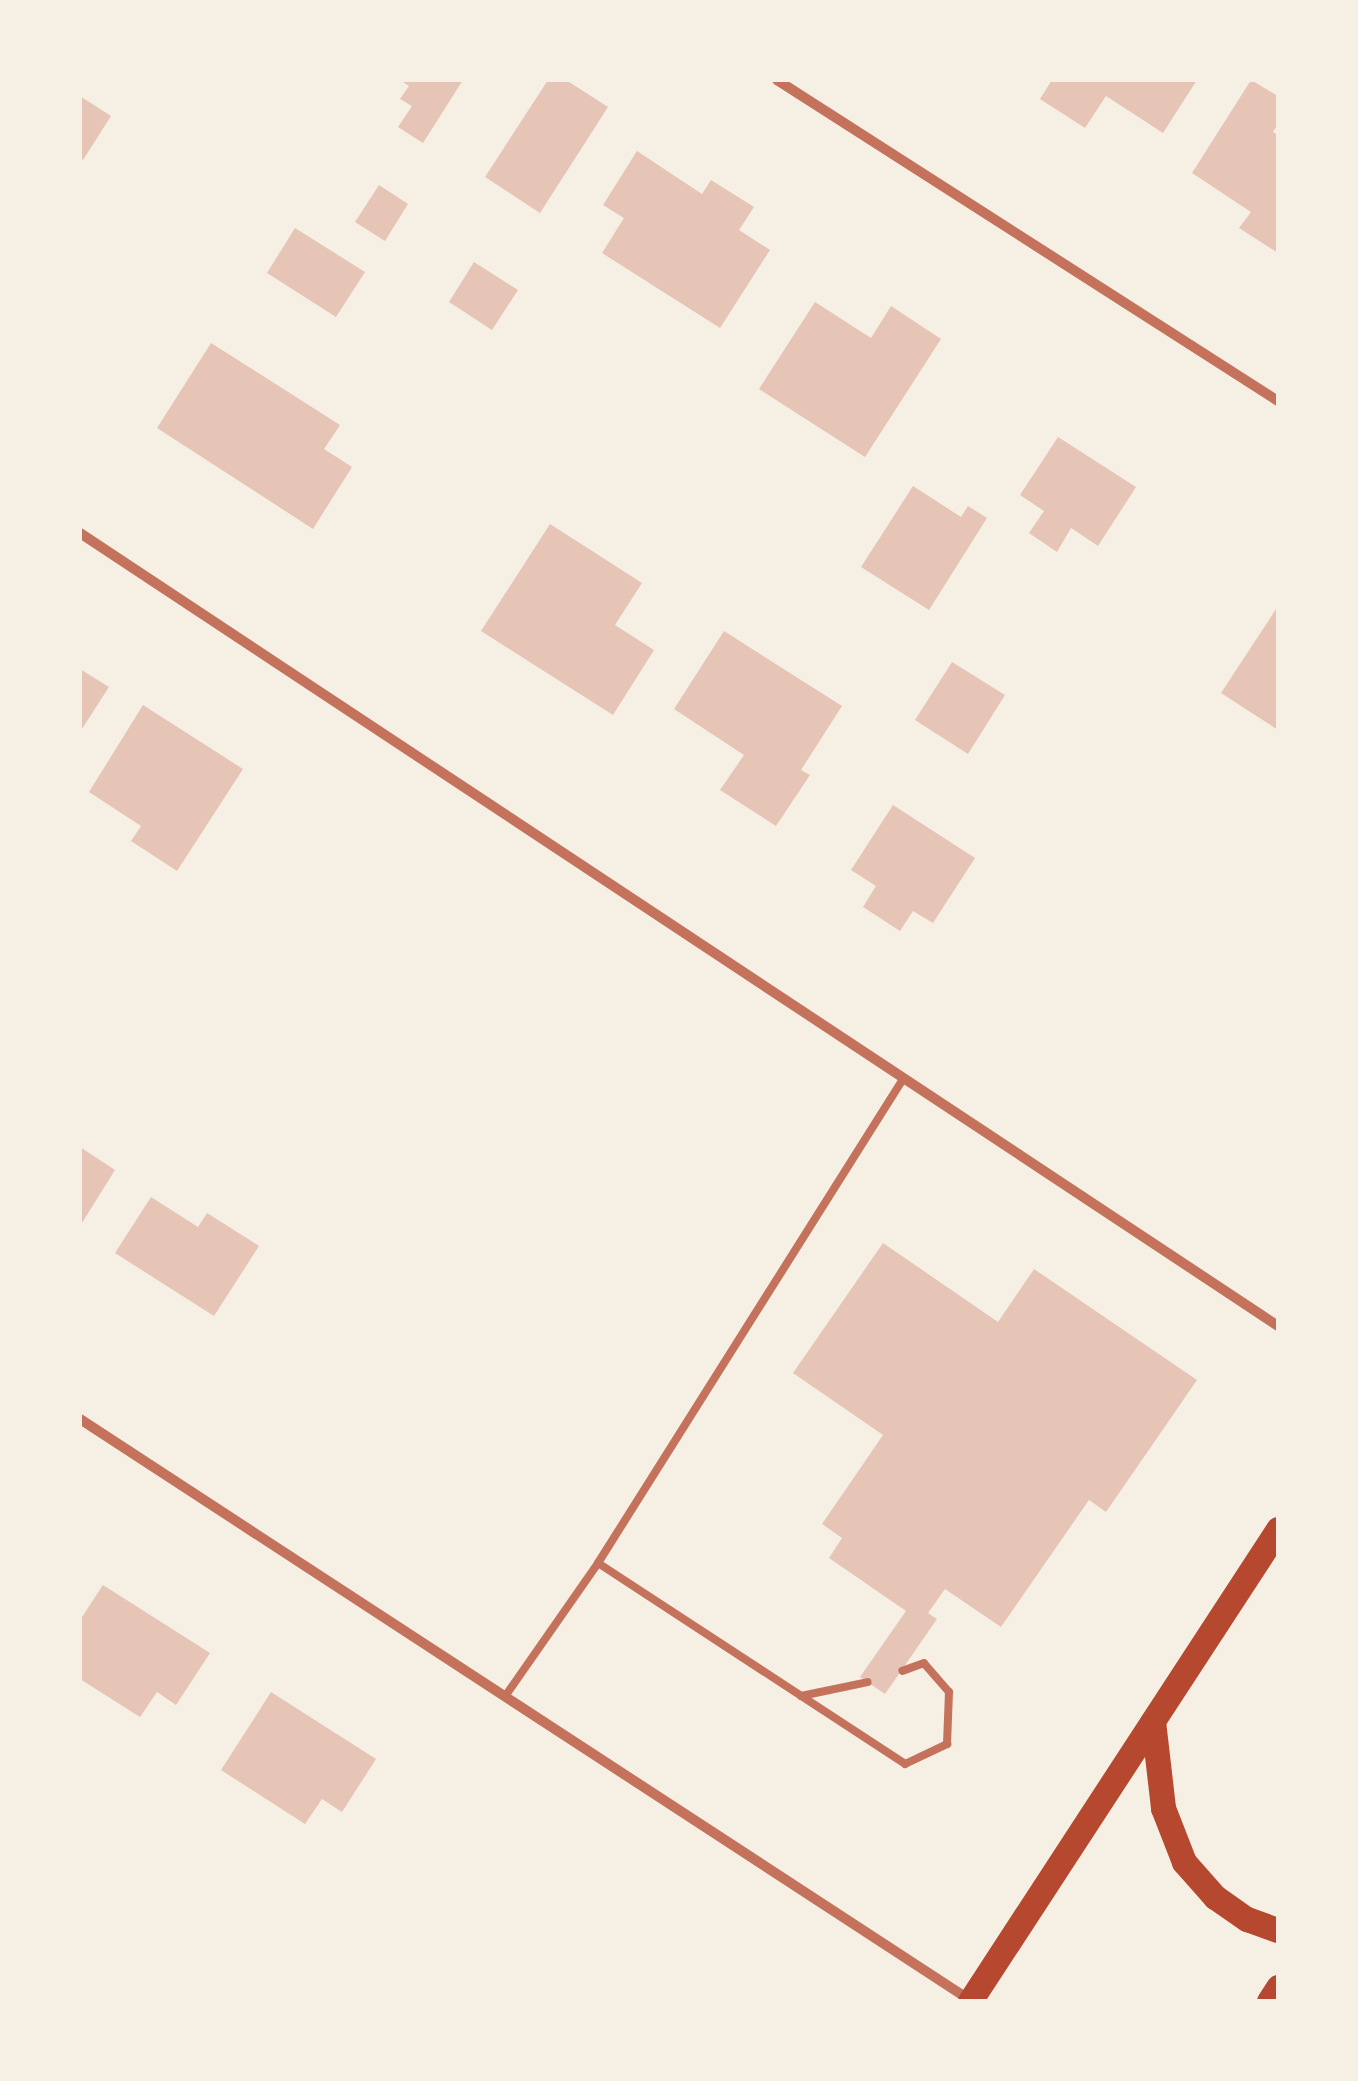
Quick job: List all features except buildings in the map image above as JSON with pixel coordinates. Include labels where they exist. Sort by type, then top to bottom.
[{"type":"main road","points":[[970,2001],[1278,1529]]},
{"type":"main road","points":[[1153,1721],[1163,1808],[1184,1862],[1215,1897],[1248,1919],[1278,1930]]},
{"type":"main road","points":[[1268,2001],[1278,1986]]},
{"type":"main road","points":[[970,2001],[978,2001]]},
{"type":"street","points":[[777,80],[1278,401]]},
{"type":"street","points":[[80,533],[1278,1326]]},
{"type":"street","points":[[80,1419],[970,2001]]},
{"type":"lane","points":[[506,1695],[598,1563],[903,1079]]},
{"type":"lane","points":[[598,1563],[906,1764],[947,1744],[949,1692],[924,1663],[902,1671]]},
{"type":"lane","points":[[801,1696],[868,1682]]}]
